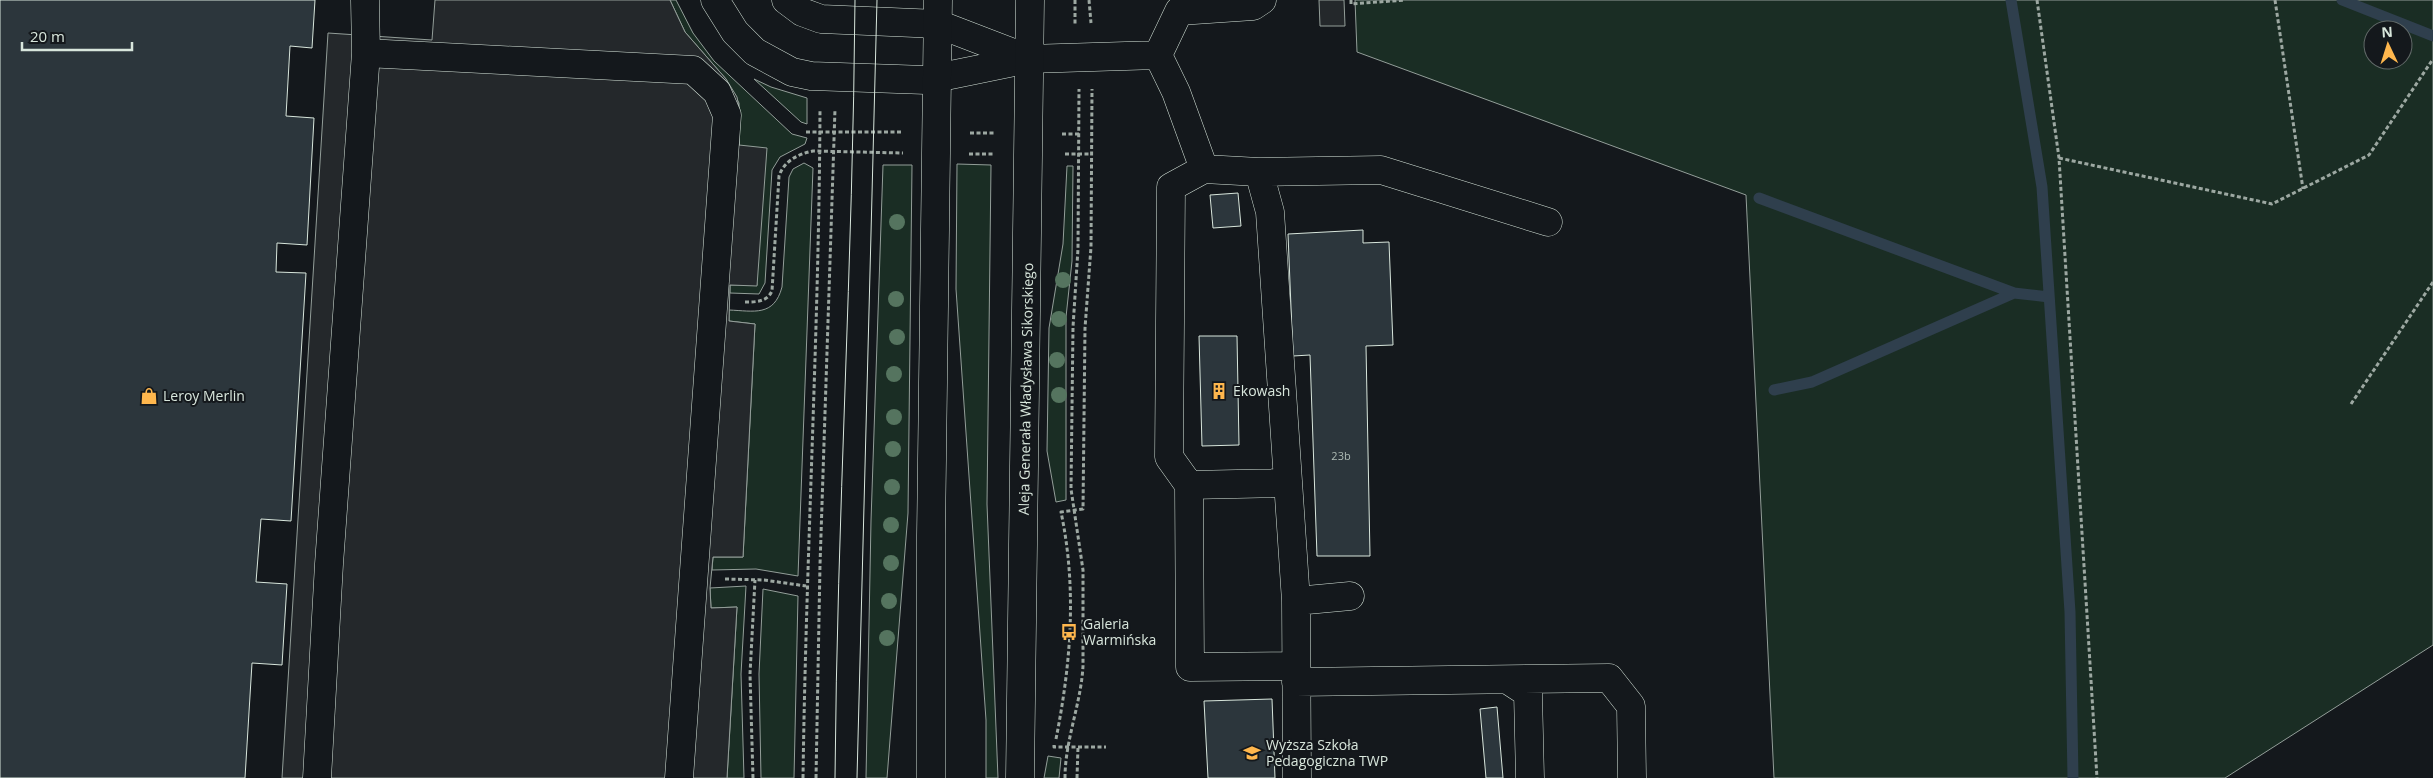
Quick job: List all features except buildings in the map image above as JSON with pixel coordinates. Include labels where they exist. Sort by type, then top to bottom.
[{"type":"main road","points":[[317,778],[329,564],[366,53],[365,0]]},
{"type":"main road","points":[[715,0],[735,32],[755,52],[792,72],[811,76],[907,80],[938,79],[1030,59],[1158,55]]},
{"type":"main road","points":[[786,0],[802,12],[821,19],[938,12],[1030,59]]},
{"type":"main road","name":"Aleja Generała Władysława Sikorskiego","points":[[1020,778],[1030,0]]},
{"type":"main road","points":[[1158,55],[1179,11],[1253,6],[1262,0]]},
{"type":"main road","points":[[931,778],[931,536],[938,12]]},
{"type":"main road","points":[[366,53],[693,70],[717,92],[728,116],[679,778]]},
{"type":"main road","points":[[1158,55],[1176,92],[1204,169]]},
{"type":"main road","points":[[1548,222],[1381,170],[1259,172],[1204,169],[1171,187],[1169,457],[1189,485],[1190,667],[1295,674],[1508,680],[1609,678],[1631,706],[1632,778]]},
{"type":"main road","points":[[1259,172],[1270,212],[1286,483],[1296,601],[1295,674],[1298,778]]},
{"type":"main road","points":[[1189,485],[1286,483]]},
{"type":"main road","points":[[1296,601],[1350,596]]},
{"type":"main road","points":[[1508,680],[1528,693],[1530,778]]},
{"type":"path","points":[[1351,0],[1351,4],[1405,0]]},
{"type":"path","points":[[2037,0],[2059,158],[2097,778]]},
{"type":"path","points":[[2275,0],[2303,189]]},
{"type":"path","points":[[2059,158],[2272,204],[2370,155],[2433,59]]},
{"type":"path","points":[[1092,85],[1091,247],[1085,328],[1084,509],[1061,512],[1070,578],[1070,654],[1054,747],[1106,747]]},
{"type":"path","points":[[1065,778],[1067,747],[1082,681],[1083,666],[1083,570],[1070,490],[1073,346],[1078,249],[1079,87]]},
{"type":"path","points":[[803,778],[806,586],[819,235],[820,106]]},
{"type":"path","points":[[816,778],[820,565],[835,108]]},
{"type":"path","points":[[806,132],[906,132]]},
{"type":"path","points":[[964,133],[991,133]]},
{"type":"path","points":[[1065,134],[1079,134]]},
{"type":"path","points":[[739,302],[762,301],[772,291],[781,171],[788,162],[800,154],[819,151],[912,153]]},
{"type":"path","points":[[965,154],[992,154]]},
{"type":"path","points":[[1065,154],[1091,154]]},
{"type":"path","points":[[2351,404],[2433,282]]},
{"type":"path","points":[[720,579],[755,580],[806,586]]},
{"type":"path","points":[[753,778],[750,668],[755,580]]},
{"type":"path","points":[[1077,778],[1078,747]]},
{"type":"green space","points":[[670,0],[676,0],[693,33],[714,61],[792,134],[807,138],[805,144],[780,157],[772,170],[765,283],[759,294],[730,293],[730,285],[757,285],[739,145],[739,103],[726,79],[685,32]]},
{"type":"green space","points":[[1355,0],[2433,0],[2433,645],[2225,778],[1774,778],[1746,195],[1357,52]]},
{"type":"green space","points":[[754,79],[771,87],[807,98],[807,124],[801,122]]},
{"type":"green space","points":[[804,163],[813,168],[798,576],[756,569],[712,570],[713,557],[743,557],[755,324],[729,321],[729,310],[762,310],[768,308],[778,297],[782,287],[789,177],[793,169]]},
{"type":"green space","points":[[957,164],[991,165],[987,504],[998,778],[986,778],[986,720],[956,289]]},
{"type":"green space","points":[[883,165],[912,165],[908,513],[887,778],[866,778],[871,521]]},
{"type":"green space","points":[[1067,166],[1073,166],[1072,261],[1066,317],[1066,500],[1056,502],[1047,451],[1049,328],[1063,244]]},
{"type":"green space","points":[[746,586],[741,674],[744,778],[727,778],[737,607],[711,608],[710,588]]},
{"type":"green space","points":[[763,589],[798,596],[794,778],[761,778],[759,674]]},
{"type":"green space","points":[[1048,756],[1061,758],[1059,778],[1044,778]]},
{"type":"shaded area","points":[[435,0],[670,0],[685,32],[726,79],[737,97],[740,113],[739,145],[767,148],[757,286],[730,285],[729,321],[755,324],[743,557],[713,557],[710,588],[711,608],[737,607],[727,778],[282,778],[328,33],[432,40]]},
{"type":"shaded area","points":[[1319,0],[1344,0],[1345,26],[1320,26]]},
{"type":"waterway","points":[[2011,0],[2042,187],[2070,612],[2073,778]]},
{"type":"waterway","points":[[2342,0],[2433,36]]},
{"type":"waterway","points":[[1759,198],[2014,293],[2049,297]]},
{"type":"waterway","points":[[1774,390],[1812,382],[2014,293]]},
{"type":"tram line","points":[[835,778],[855,0]]},
{"type":"tram line","points":[[857,778],[877,0]]},
{"type":"place","name":"Ekowash","points":[[1219,391]]},
{"type":"place","name":"Leroy Merlin","points":[[149,396]]},
{"type":"place","name":"Galeria Warmińska","points":[[1069,632]]},
{"type":"place","name":"Wyższa Szkoła Pedagogiczna TWP","points":[[1252,753]]}]
